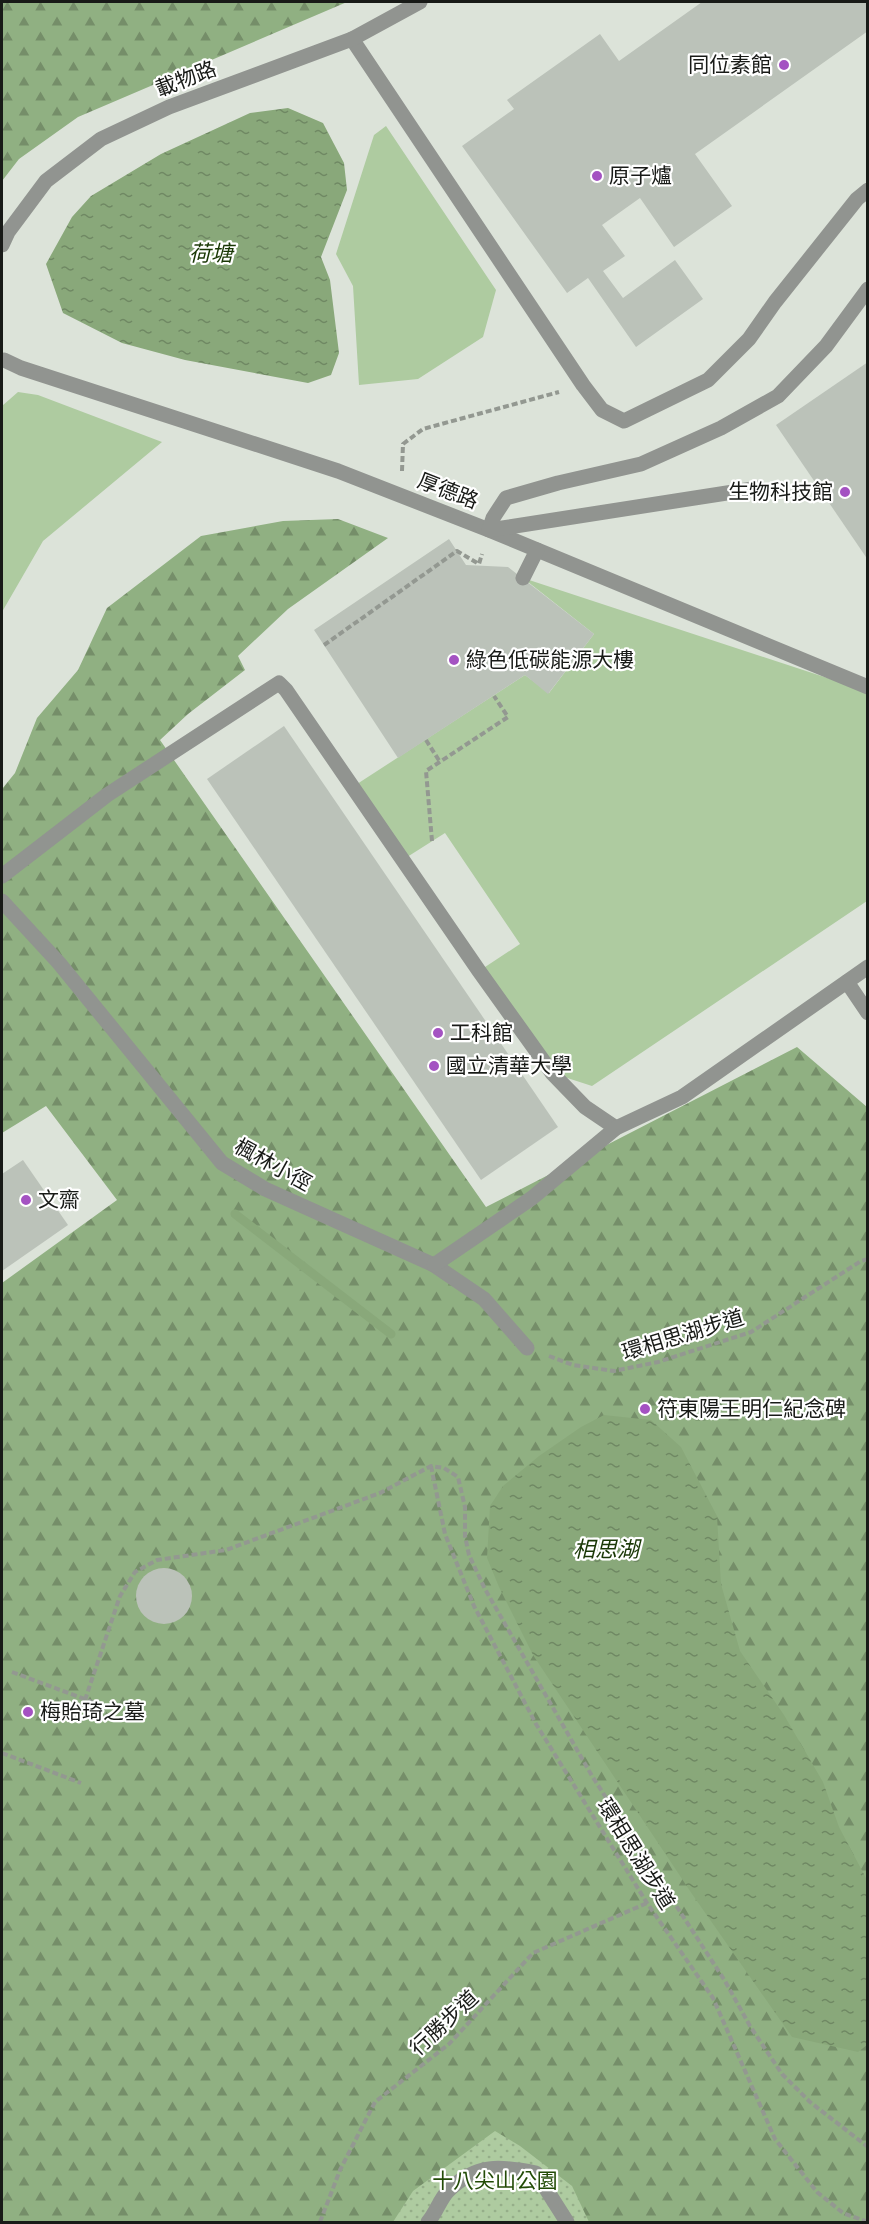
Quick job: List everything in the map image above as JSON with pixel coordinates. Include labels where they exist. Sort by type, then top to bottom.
[{"type":"street","name":"載物路","points":[[2,245],[8,232],[46,182],[101,139],[169,107],[352,39],[420,2]]},
{"type":"street","points":[[352,39],[583,385],[602,410],[624,421],[708,380],[749,339],[857,199],[867,190]]},
{"type":"street","points":[[759,488],[489,530],[493,518],[506,498],[558,483],[641,464],[721,428],[777,396],[825,346],[867,289]]},
{"type":"street","name":"厚德路","points":[[2,360],[338,471],[489,530],[867,687]]},
{"type":"street","points":[[523,578],[537,550]]},
{"type":"street","points":[[2,876],[107,795],[279,682],[552,1073],[585,1107],[615,1128]]},
{"type":"street","name":"楓林小徑","points":[[2,901],[59,963],[222,1163],[265,1189],[434,1265],[484,1299],[527,1348]]},
{"type":"street","points":[[434,1265],[532,1198],[615,1128],[682,1097],[867,967]]},
{"type":"street","points":[[847,982],[867,1013]]},
{"type":"street","points":[[428,2223],[447,2192],[476,2170],[505,2167],[536,2173],[567,2223]]},
{"type":"path","points":[[402,477],[403,444],[423,429],[583,385]]},
{"type":"path","points":[[324,645],[457,551],[479,564]]},
{"type":"path","points":[[432,841],[426,771],[508,717],[494,696]]},
{"type":"path","points":[[426,740],[440,762]]},
{"type":"path","name":"環相思湖步道","points":[[527,1348],[573,1365],[614,1371],[658,1362],[751,1332],[867,1259]]},
{"type":"path","points":[[85,1700],[120,1596],[135,1572],[158,1560],[226,1550],[380,1493],[430,1466],[444,1468],[458,1477],[465,1507],[465,1536],[470,1555],[485,1589],[592,1776],[726,1981],[750,2026],[782,2074],[810,2102],[867,2147]]},
{"type":"path","name":"環相思湖步道","points":[[430,1466],[445,1534],[474,1606],[536,1724],[647,1903],[713,1998],[775,2139],[817,2192],[843,2213],[867,2222]]},
{"type":"path","points":[[12,1672],[106,1707]]},
{"type":"path","points":[[2,1753],[81,1783]]},
{"type":"path","name":"行勝步道","points":[[320,2223],[340,2170],[375,2102],[449,2044],[534,1953],[647,1903]]},
{"type":"green space","points":[[2,2],[347,2],[78,117],[19,159],[2,181]]},
{"type":"green space","points":[[386,126],[496,290],[483,337],[418,379],[359,385],[353,286],[336,254],[374,135]]},
{"type":"green space","points":[[18,392],[38,395],[162,442],[43,541],[2,612],[2,406]]},
{"type":"green space","points":[[338,519],[388,538],[288,609],[238,656],[245,670],[188,714],[160,740],[486,1207],[797,1047],[867,1107],[867,2222],[2,2222],[2,1283],[117,1200],[46,1106],[2,1133],[2,789],[15,773],[37,718],[78,670],[107,608],[201,536],[283,521]]},
{"type":"green space","points":[[523,578],[867,691],[867,901],[592,1086],[552,1073],[479,971],[520,944],[445,833],[404,859],[354,786],[525,675],[549,693],[594,634]]},
{"type":"green space","name":"十八尖山公園","points":[[495,2131],[520,2146],[572,2186],[589,2222],[393,2222],[413,2191]]},
{"type":"water","name":"荷塘","points":[[288,108],[323,123],[344,163],[347,190],[321,257],[330,280],[339,353],[331,375],[308,383],[185,360],[122,343],[63,313],[46,264],[72,217],[91,196],[161,154],[250,113]]},
{"type":"water","name":"相思湖","points":[[604,1415],[651,1420],[681,1447],[717,1516],[721,1584],[740,1651],[784,1715],[823,1782],[839,1827],[867,1880],[867,2045],[858,2052],[792,2037],[692,1894],[533,1655],[487,1558],[490,1506],[503,1486],[539,1456],[581,1427]]},
{"type":"building","name":"原子爐","points":[[702,2],[868,2],[868,31],[695,154],[732,206],[674,247],[640,198],[602,225],[625,256],[603,271],[623,298],[675,260],[703,299],[636,347],[588,278],[567,293],[462,146],[514,109],[507,100],[600,34],[619,61]]},
{"type":"building","name":"生物科技館","points":[[868,362],[868,560],[776,425]]},
{"type":"building","name":"綠色低碳能源大樓","points":[[449,539],[466,565],[508,567],[594,634],[548,694],[525,675],[398,758],[314,630]]},
{"type":"building","name":"工科館","points":[[284,726],[558,1127],[481,1180],[207,779]]},
{"type":"building","name":"文齋","points":[[23,1160],[68,1225],[2,1271],[2,1174]]},
{"type":"building","points":[[158,1568],[170,1568],[180,1572],[188,1580],[192,1596],[188,1612],[180,1620],[170,1624],[158,1624],[148,1620],[140,1612],[136,1602],[136,1590],[140,1580],[148,1572]]},
{"type":"waterway","points":[[235,1214],[391,1334]]},
{"type":"place","name":"同位素館","points":[[784,65]]},
{"type":"place","name":"原子爐","points":[[597,176]]},
{"type":"place","name":"生物科技館","points":[[845,492]]},
{"type":"place","name":"綠色低碳能源大樓","points":[[454,660]]},
{"type":"place","name":"工科館","points":[[438,1033]]},
{"type":"place","name":"國立清華大學","points":[[434,1066]]},
{"type":"place","name":"文齋","points":[[26,1200]]},
{"type":"place","name":"符東陽王明仁紀念碑","points":[[645,1409]]},
{"type":"place","name":"梅貽琦之墓","points":[[28,1712]]}]
